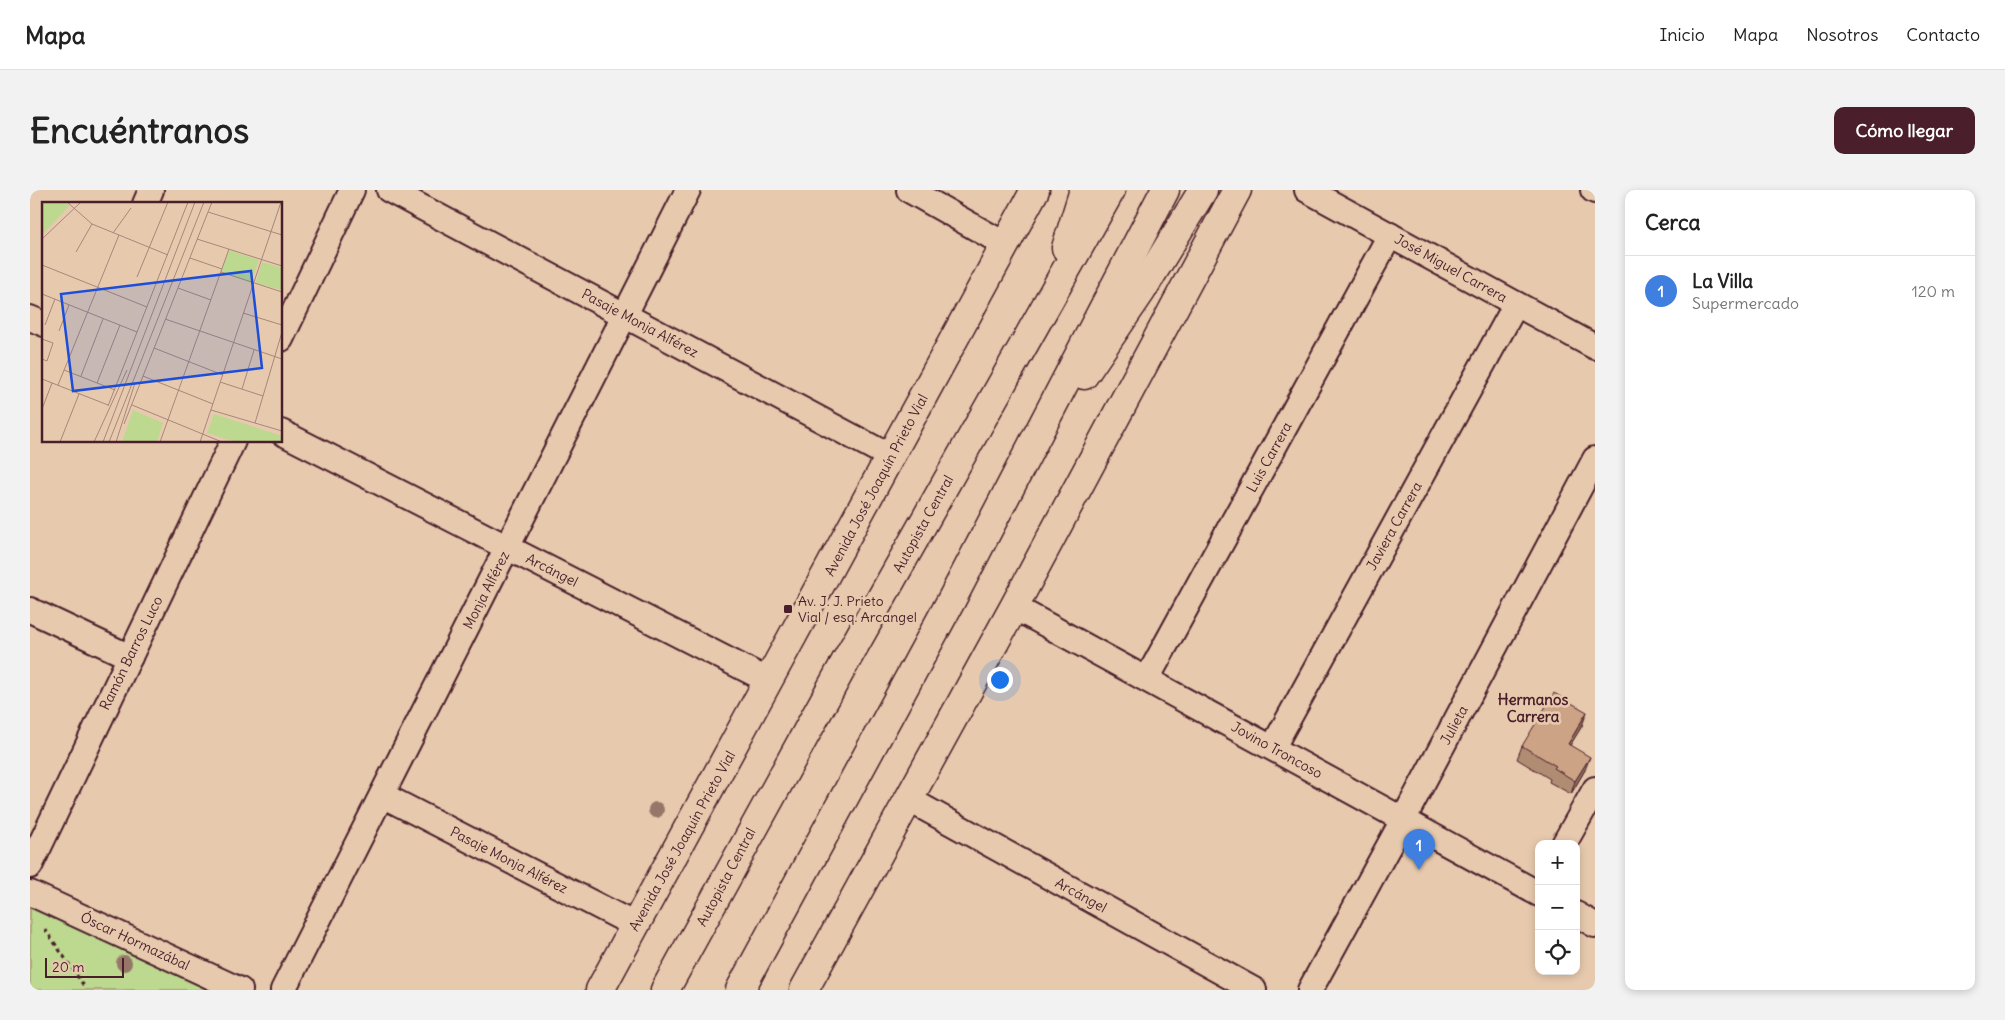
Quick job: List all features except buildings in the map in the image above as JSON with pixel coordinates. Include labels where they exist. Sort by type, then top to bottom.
[{"type":"main road","name":"Avenida José Joaquín Prieto Vial","points":[[600,990],[1035,190]]},
{"type":"main road","points":[[1051,298],[1084,190]]},
{"type":"main road","name":"Autopista Central","points":[[665,990],[848,656],[1111,190]]},
{"type":"main road","points":[[740,990],[952,599],[1165,190]]},
{"type":"main road","points":[[1033,442],[1098,357],[1170,246],[1203,190]]},
{"type":"main road","points":[[804,990],[1014,607],[1237,190]]},
{"type":"street","points":[[146,202],[151,190]]},
{"type":"street","points":[[282,337],[352,190]]},
{"type":"street","name":"Pasaje Monja Alférez","points":[[389,190],[625,314],[890,457]]},
{"type":"street","name":"Monja Alférez","points":[[283,990],[688,190]]},
{"type":"street","points":[[909,190],[1006,245]]},
{"type":"street","name":"José Miguel Carrera","points":[[1307,190],[1595,347]]},
{"type":"street","name":"Luis Carrera","points":[[1147,679],[1390,235]]},
{"type":"street","name":"Javiera Carrera","points":[[1273,747],[1516,304]]},
{"type":"street","points":[[30,318],[42,323]]},
{"type":"street","name":"Arcángel","points":[[282,433],[769,681]]},
{"type":"street","name":"Ramón Barros Luco","points":[[30,866],[233,442]]},
{"type":"street","name":"Julieta","points":[[1310,990],[1403,820],[1595,459]]},
{"type":"street","name":"Jovino Troncoso","points":[[1014,607],[1535,890]]},
{"type":"street","points":[[30,610],[130,657]]},
{"type":"street","points":[[1566,840],[1595,789]]},
{"type":"street","name":"Pasaje Monja Alférez","points":[[382,795],[636,926]]},
{"type":"street","name":"Arcángel","points":[[908,799],[1254,990]]},
{"type":"street","name":"Óscar Hormazábal","points":[[30,893],[240,990]]},
{"type":"street","points":[[1580,916],[1595,925]]},
{"type":"path","points":[[45,929],[84,986]]},
{"type":"green space","points":[[37,894],[226,990],[30,990],[30,908]]},
{"type":"place","name":"Av. J. J. Prieto Vial / esq. Arcangel","points":[[788,609]]},
{"type":"place","name":"La Villa","points":[[1419,870]]},
{"type":"district","name":"Hermanos Carrera","points":[[1533,708]]}]
